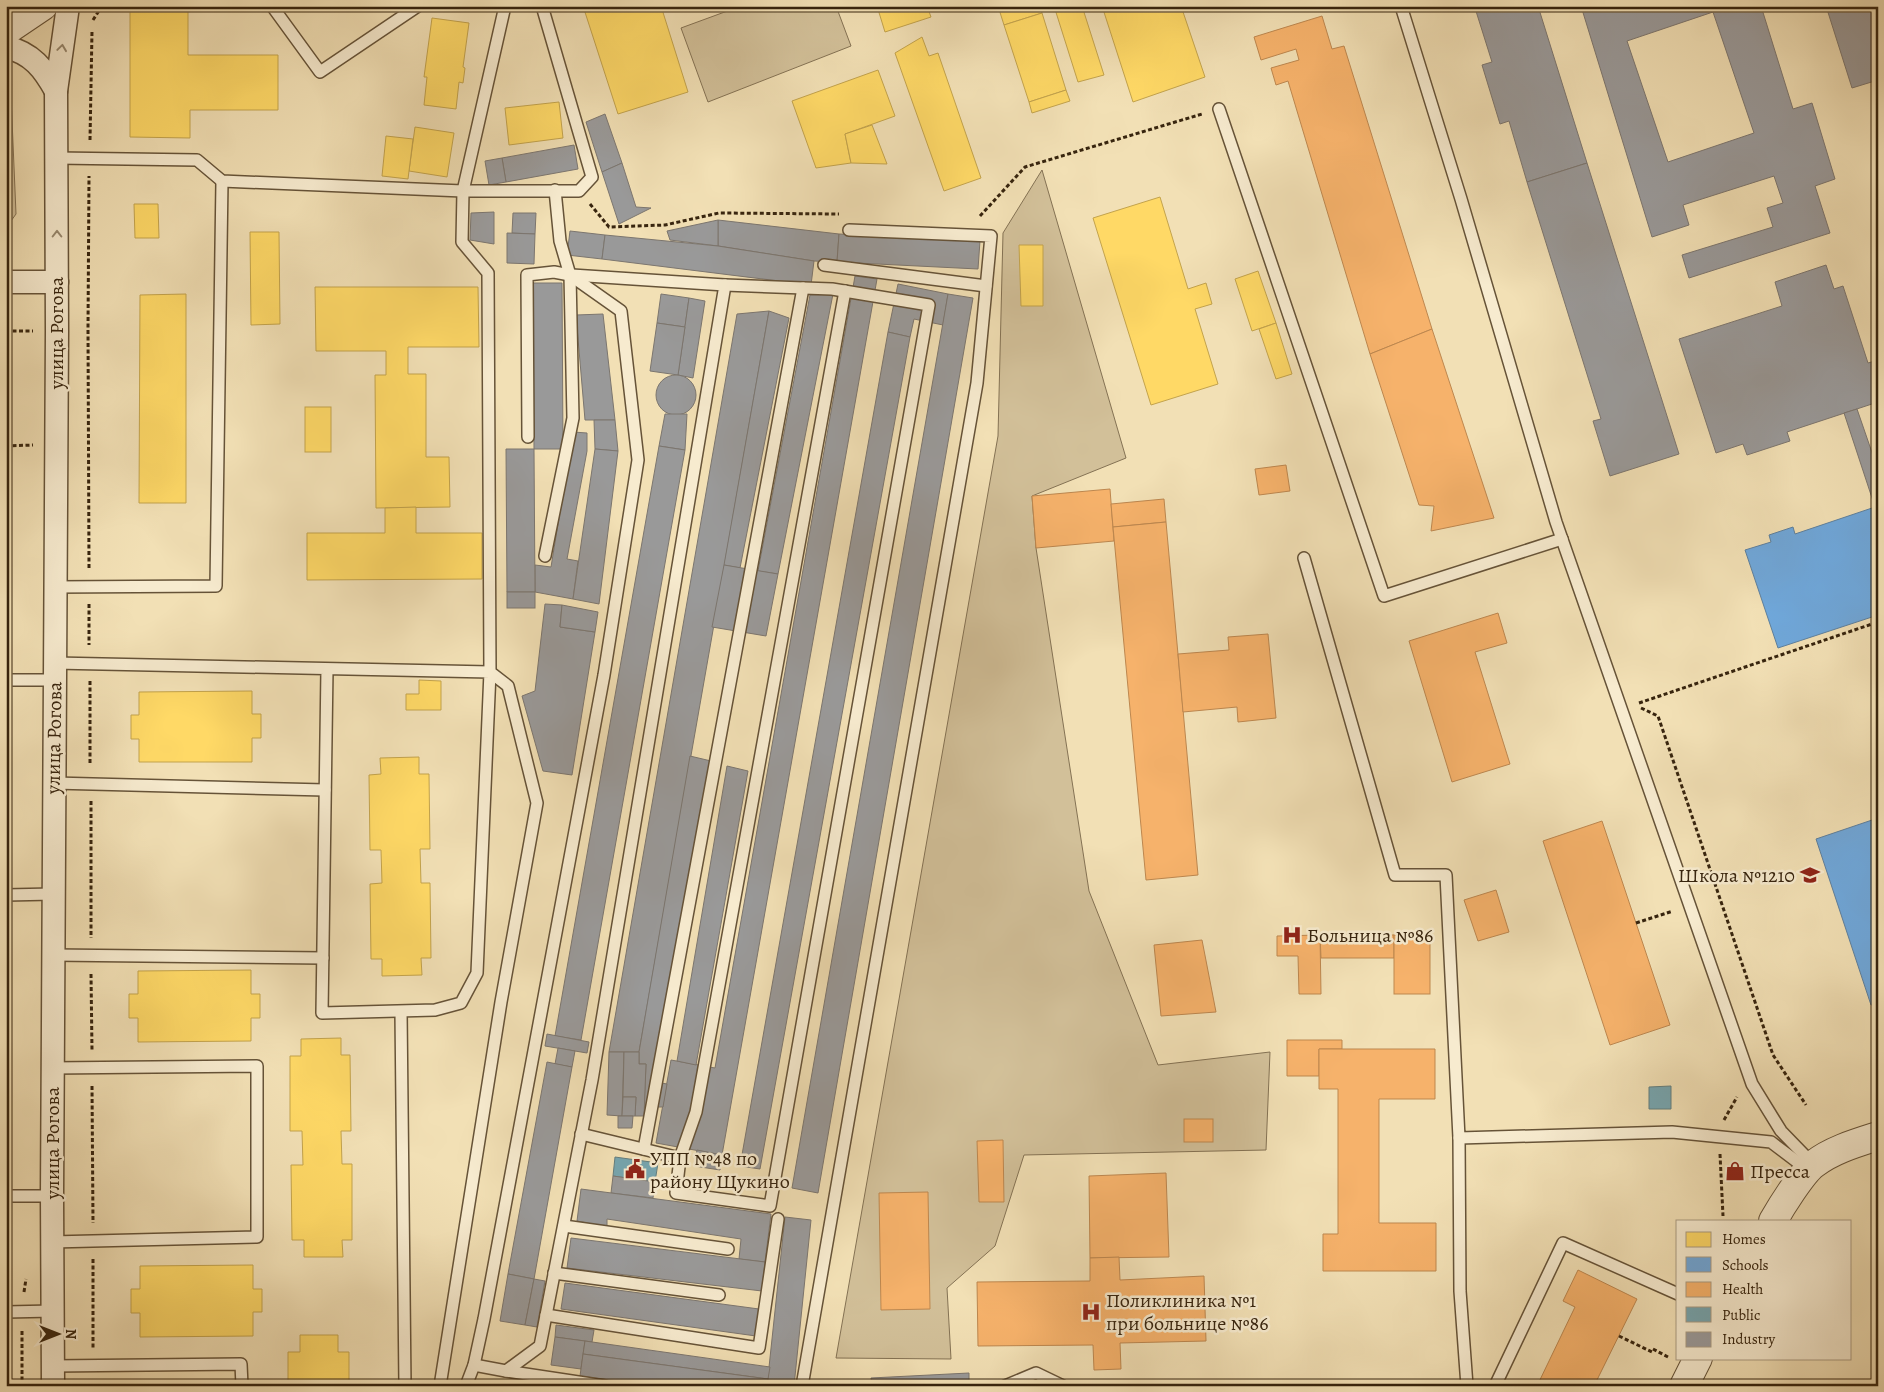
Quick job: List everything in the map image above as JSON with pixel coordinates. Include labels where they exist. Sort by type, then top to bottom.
[{"type":"street","points":[[6,31],[43,6]]},
{"type":"street","name":"улица Рогова","points":[[53,1376],[52,1068],[56,90],[68,6]]},
{"type":"street","points":[[6,48],[30,56],[46,71],[56,90]]},
{"type":"street","points":[[6,282],[56,282]]},
{"type":"street","points":[[1774,1220],[1810,1167],[1838,1150],[1878,1136]]},
{"type":"street","points":[[1684,1386],[1697,1360]]},
{"type":"lane","points":[[272,6],[320,72],[418,6]]},
{"type":"lane","points":[[327,669],[322,1013],[435,1010],[461,1003],[477,974],[490,672],[488,273],[462,242],[464,191],[505,6]]},
{"type":"lane","points":[[56,158],[198,160],[222,181],[464,191],[579,191],[592,177],[542,6]]},
{"type":"lane","points":[[1401,6],[1461,199],[1562,539],[1752,1084],[1781,1131],[1810,1167]]},
{"type":"lane","points":[[1219,109],[1384,596],[1562,539]]},
{"type":"lane","points":[[55,587],[216,586],[222,181]]},
{"type":"lane","points":[[545,556],[573,418],[570,275],[560,241],[555,190]]},
{"type":"lane","points":[[802,1386],[977,383],[991,236],[849,230]]},
{"type":"lane","points":[[824,266],[986,286]]},
{"type":"lane","points":[[528,437],[527,275],[554,272],[570,275],[845,291],[929,305],[770,1206],[676,1193],[680,1158],[698,1102],[845,291]]},
{"type":"lane","points":[[466,1386],[474,1365],[602,685],[638,460],[621,311],[570,275]]},
{"type":"lane","points":[[506,1371],[540,1346],[595,1061],[725,285]]},
{"type":"lane","points":[[644,1149],[803,288]]},
{"type":"lane","points":[[1304,558],[1395,875],[1446,875],[1459,1138],[1460,1291],[1467,1386]]},
{"type":"lane","points":[[6,680],[90,664],[490,672],[508,686],[537,803],[501,1002],[440,1386]]},
{"type":"lane","points":[[54,784],[325,790]]},
{"type":"lane","points":[[6,895],[53,894]]},
{"type":"lane","points":[[53,955],[322,958]]},
{"type":"lane","points":[[401,1012],[404,1386]]},
{"type":"lane","points":[[52,1068],[257,1066],[257,1237],[52,1242]]},
{"type":"lane","points":[[1459,1138],[1681,1133],[1772,1142],[1810,1167]]},
{"type":"lane","points":[[582,1134],[680,1158]]},
{"type":"lane","points":[[6,1196],[52,1196]]},
{"type":"lane","points":[[546,1315],[759,1348],[778,1219]]},
{"type":"lane","points":[[564,1226],[728,1249]]},
{"type":"lane","points":[[1495,1386],[1563,1243],[1676,1293]]},
{"type":"lane","points":[[554,1273],[719,1295]]},
{"type":"lane","points":[[6,1312],[52,1311]]},
{"type":"lane","points":[[53,1376],[94,1366],[241,1364],[242,1386]]},
{"type":"lane","points":[[474,1365],[605,1386]]},
{"type":"lane","points":[[1005,1386],[1036,1373],[1063,1386]]},
{"type":"path","points":[[94,1366],[88,329],[92,26],[93,19],[102,6]]},
{"type":"path","points":[[6,91],[11,84]]},
{"type":"path","points":[[972,216],[981,216],[1025,167],[1219,109]]},
{"type":"path","points":[[6,138],[8,187],[6,192]]},
{"type":"path","points":[[579,191],[609,227],[665,225],[719,213],[845,214]]},
{"type":"path","points":[[6,331],[38,331]]},
{"type":"path","points":[[6,446],[40,444]]},
{"type":"path","points":[[1806,1105],[1773,1055],[1658,716],[1633,705],[1878,622]]},
{"type":"path","points":[[1636,923],[1676,910]]},
{"type":"path","points":[[1619,1336],[1652,1352]]},
{"type":"shaded area","points":[[741,6],[836,6],[851,46],[708,102],[681,28]]},
{"type":"shaded area","points":[[6,86],[11,96],[16,214],[6,228]]},
{"type":"shaded area","points":[[1042,170],[1126,458],[1032,496],[1036,548],[1089,891],[1158,1065],[1270,1052],[1266,1150],[1024,1155],[995,1246],[947,1288],[951,1359],[836,1358],[998,436],[1003,233]]},
{"type":"building: Homes","points":[[130,6],[188,6],[188,55],[278,55],[278,110],[190,110],[190,138],[130,137]]},
{"type":"building: Homes","points":[[583,6],[661,6],[688,92],[618,114]]},
{"type":"building: Homes","points":[[877,6],[927,6],[931,17],[885,32]]},
{"type":"building: Homes","points":[[998,6],[1040,6],[1042,13],[1004,25]]},
{"type":"building: Homes","points":[[1054,6],[1082,6],[1104,75],[1078,82]]},
{"type":"building: Homes","points":[[1102,6],[1181,6],[1205,77],[1133,102]]},
{"type":"building: Homes","points":[[1042,13],[1066,90],[1029,102],[1004,25]]},
{"type":"building: Homes","points":[[432,18],[469,23],[463,67],[465,68],[463,83],[459,82],[456,109],[424,105],[427,77],[424,77]]},
{"type":"building: Homes","points":[[922,37],[929,56],[938,53],[981,178],[944,191],[895,53]]},
{"type":"building: Homes","points":[[878,70],[895,116],[845,134],[851,163],[816,168],[792,101]]},
{"type":"building: Homes","points":[[1066,90],[1070,101],[1032,113],[1029,102]]},
{"type":"building: Homes","points":[[559,102],[563,138],[509,145],[505,108]]},
{"type":"building: Homes","points":[[872,125],[887,164],[851,163],[845,134]]},
{"type":"building: Homes","points":[[415,127],[454,133],[447,177],[409,171]]},
{"type":"building: Homes","points":[[386,136],[413,139],[408,179],[382,176]]},
{"type":"building: Homes","points":[[1160,197],[1188,289],[1206,283],[1212,304],[1195,309],[1218,384],[1151,405],[1093,218]]},
{"type":"building: Homes","points":[[134,204],[158,204],[159,238],[135,238]]},
{"type":"building: Homes","points":[[250,232],[279,232],[280,324],[251,325]]},
{"type":"building: Homes","points":[[1019,245],[1043,245],[1043,306],[1021,306]]},
{"type":"building: Homes","points":[[1258,271],[1276,323],[1252,331],[1235,279]]},
{"type":"building: Homes","points":[[315,287],[478,287],[479,347],[408,347],[408,374],[426,374],[426,457],[449,457],[450,507],[376,508],[375,375],[386,375],[386,351],[316,351]]},
{"type":"building: Homes","points":[[186,294],[186,503],[139,503],[140,295]]},
{"type":"building: Homes","points":[[1276,323],[1292,374],[1276,379],[1259,329]]},
{"type":"building: Homes","points":[[305,407],[331,407],[331,452],[305,452]]},
{"type":"building: Homes","points":[[416,507],[416,533],[482,533],[482,579],[307,580],[307,533],[385,533],[385,508]]},
{"type":"building: Homes","points":[[419,680],[441,681],[441,710],[406,710],[406,694],[419,694]]},
{"type":"building: Homes","points":[[252,691],[252,714],[261,714],[261,738],[252,738],[252,762],[139,762],[139,739],[131,739],[131,715],[139,715],[139,692]]},
{"type":"building: Homes","points":[[419,757],[419,774],[429,774],[430,849],[420,849],[421,883],[430,883],[431,958],[421,958],[422,975],[382,976],[382,959],[371,959],[370,884],[382,883],[381,850],[370,850],[369,775],[381,774],[380,758]]},
{"type":"building: Homes","points":[[251,970],[251,994],[260,994],[260,1018],[251,1018],[251,1041],[138,1042],[138,1018],[129,1018],[129,994],[138,994],[138,971]]},
{"type":"building: Homes","points":[[341,1038],[341,1055],[350,1055],[351,1131],[341,1131],[342,1164],[352,1164],[352,1240],[342,1240],[343,1257],[304,1257],[304,1240],[292,1240],[291,1165],[303,1165],[302,1131],[290,1131],[290,1056],[301,1056],[301,1039]]},
{"type":"building: Homes","points":[[253,1265],[253,1289],[262,1289],[262,1312],[253,1312],[253,1336],[140,1337],[140,1313],[131,1313],[131,1289],[140,1289],[140,1266]]},
{"type":"building: Homes","points":[[300,1335],[338,1335],[338,1352],[349,1352],[349,1386],[288,1386],[288,1352],[300,1352]]},
{"type":"building: Schools","points":[[1878,506],[1878,615],[1778,648],[1745,550],[1771,542],[1769,535],[1793,527],[1795,534]]},
{"type":"building: Schools","points":[[1878,818],[1878,1003],[1871,1005],[1816,839]]},
{"type":"building: Health","points":[[1322,16],[1332,49],[1344,46],[1432,329],[1370,354],[1288,81],[1276,85],[1271,68],[1299,60],[1296,49],[1261,60],[1254,37]]},
{"type":"building: Health","points":[[1432,329],[1494,518],[1431,531],[1434,506],[1419,505],[1370,354]]},
{"type":"building: Health","points":[[1286,465],[1290,491],[1259,495],[1255,469]]},
{"type":"building: Health","points":[[1110,489],[1114,541],[1036,548],[1032,496]]},
{"type":"building: Health","points":[[1164,499],[1166,522],[1113,527],[1111,504]]},
{"type":"building: Health","points":[[1166,522],[1198,875],[1146,880],[1113,527]]},
{"type":"building: Health","points":[[1498,613],[1507,643],[1475,652],[1510,764],[1452,782],[1409,641]]},
{"type":"building: Health","points":[[1268,634],[1276,718],[1238,722],[1237,707],[1183,712],[1178,654],[1229,650],[1228,637]]},
{"type":"building: Health","points":[[1602,821],[1670,1025],[1610,1045],[1543,841]]},
{"type":"building: Health","points":[[1496,890],[1509,932],[1478,941],[1464,900]]},
{"type":"building: Health","points":[[1320,935],[1394,935],[1394,958],[1321,958]]},
{"type":"building: Health","points":[[1320,935],[1321,994],[1299,994],[1298,956],[1277,956],[1277,936]]},
{"type":"building: Health","points":[[1394,935],[1430,935],[1430,994],[1394,994]]},
{"type":"building: Health","points":[[1202,940],[1216,1012],[1161,1016],[1154,945]]},
{"type":"building: Health","points":[[1287,1040],[1342,1040],[1342,1049],[1319,1049],[1319,1076],[1287,1076]]},
{"type":"building: Health","points":[[1319,1049],[1435,1049],[1435,1099],[1379,1099],[1379,1223],[1436,1223],[1436,1271],[1323,1271],[1323,1234],[1338,1234],[1338,1089],[1319,1089]]},
{"type":"building: Health","points":[[1184,1119],[1213,1119],[1213,1142],[1184,1142]]},
{"type":"building: Health","points":[[1003,1140],[1004,1202],[979,1202],[977,1141]]},
{"type":"building: Health","points":[[1166,1173],[1169,1257],[1090,1258],[1089,1176]]},
{"type":"building: Health","points":[[928,1192],[930,1309],[881,1310],[879,1193]]},
{"type":"building: Health","name":"Поликлиника №1 при больнице №86","points":[[1119,1257],[1120,1280],[1204,1276],[1206,1341],[1120,1343],[1121,1369],[1094,1370],[1093,1345],[978,1346],[977,1282],[1090,1281],[1090,1258]]},
{"type":"building: Health","points":[[1578,1270],[1637,1299],[1594,1386],[1537,1386],[1575,1307],[1563,1301]]},
{"type":"building: Public","points":[[1671,1086],[1671,1109],[1649,1109],[1649,1087]]},
{"type":"building: Public","points":[[615,1157],[658,1163],[655,1182],[613,1176]]},
{"type":"building: Industry","points":[[1480,6],[1538,6],[1587,163],[1527,182],[1509,121],[1500,124],[1482,65],[1492,62],[1475,8]]},
{"type":"building: Industry","points":[[1581,6],[1761,6],[1793,109],[1812,103],[1835,179],[1815,186],[1830,233],[1689,278],[1682,255],[1773,227],[1767,208],[1783,203],[1774,176],[1683,205],[1689,225],[1652,237]],"holes":[[[1713,12],[1754,133],[1668,162],[1627,41]]]},
{"type":"building: Industry","points":[[1826,6],[1878,6],[1878,80],[1852,88]]},
{"type":"building: Industry","points":[[605,114],[622,163],[602,172],[586,122]]},
{"type":"building: Industry","points":[[574,145],[578,169],[506,182],[502,158]]},
{"type":"building: Industry","points":[[502,158],[506,182],[489,185],[485,161]]},
{"type":"building: Industry","points":[[622,163],[636,207],[651,208],[619,224],[602,172]]},
{"type":"building: Industry","points":[[1587,163],[1679,454],[1610,476],[1593,421],[1601,419],[1527,182]]},
{"type":"building: Industry","points":[[494,212],[494,244],[470,240],[471,213]]},
{"type":"building: Industry","points":[[513,213],[536,213],[535,234],[512,233]]},
{"type":"building: Industry","points":[[718,220],[839,234],[837,262],[814,261],[718,246]]},
{"type":"building: Industry","points":[[718,220],[718,246],[670,240],[667,231]]},
{"type":"building: Industry","points":[[570,231],[605,235],[602,259],[567,255]]},
{"type":"building: Industry","points":[[507,233],[535,234],[534,264],[507,263]]},
{"type":"building: Industry","points":[[839,234],[980,241],[978,269],[837,262]]},
{"type":"building: Industry","points":[[605,235],[718,246],[814,261],[811,285],[602,259]]},
{"type":"building: Industry","points":[[1826,265],[1834,289],[1843,286],[1868,363],[1878,360],[1878,402],[1787,432],[1790,441],[1747,455],[1743,444],[1716,453],[1679,339],[1782,306],[1775,282]]},
{"type":"building: Industry","points":[[855,276],[877,279],[722,1155],[656,1143],[671,1060],[715,1068]]},
{"type":"building: Industry","points":[[533,283],[562,283],[563,449],[534,449]]},
{"type":"building: Industry","points":[[898,284],[948,294],[943,325],[914,319],[910,337],[888,332]]},
{"type":"building: Industry","points":[[661,294],[689,298],[685,327],[657,323]]},
{"type":"building: Industry","points":[[833,294],[778,574],[758,571],[810,295]]},
{"type":"building: Industry","points":[[948,294],[973,298],[818,1193],[792,1188]]},
{"type":"building: Industry","points":[[689,298],[705,301],[693,378],[678,375]]},
{"type":"building: Industry","points":[[769,311],[639,1052],[609,1052],[737,314]]},
{"type":"building: Industry","points":[[769,311],[789,318],[740,568],[724,565]]},
{"type":"building: Industry","points":[[603,314],[615,420],[585,420],[576,315]]},
{"type":"building: Industry","points":[[657,323],[685,327],[678,375],[650,371]]},
{"type":"building: Industry","points":[[888,332],[910,337],[760,1169],[740,1166]]},
{"type":"building: Industry","points":[[680,375],[687,378],[693,384],[696,395],[695,403],[687,412],[680,415],[672,415],[665,412],[657,403],[656,391],[659,384],[668,376]]},
{"type":"building: Industry","points":[[1857,409],[1878,470],[1878,506],[1875,507],[1844,413]]},
{"type":"building: Industry","points":[[665,414],[687,414],[685,450],[659,446]]},
{"type":"building: Industry","points":[[594,420],[615,420],[618,451],[595,449]]},
{"type":"building: Industry","points":[[573,432],[587,433],[587,451],[567,559],[578,561],[573,599],[535,592],[535,565],[551,567]]},
{"type":"building: Industry","points":[[659,446],[685,450],[581,1040],[555,1036]]},
{"type":"building: Industry","points":[[506,449],[534,449],[535,592],[507,592]]},
{"type":"building: Industry","points":[[595,449],[618,451],[599,604],[573,599]]},
{"type":"building: Industry","points":[[724,565],[778,574],[766,636],[712,627]]},
{"type":"building: Industry","points":[[507,592],[535,592],[535,608],[507,608]]},
{"type":"building: Industry","points":[[545,604],[562,605],[560,627],[595,632],[572,775],[543,771],[522,696],[535,691]]},
{"type":"building: Industry","points":[[562,605],[598,612],[595,632],[560,627]]},
{"type":"building: Industry","points":[[690,756],[711,761],[656,1082],[667,1084],[663,1107],[644,1107],[646,1064],[639,1064],[639,1052]]},
{"type":"building: Industry","points":[[727,766],[748,771],[696,1065],[677,1061]]},
{"type":"building: Industry","points":[[547,1034],[589,1042],[587,1053],[545,1046]]},
{"type":"building: Industry","points":[[558,1048],[575,1051],[572,1067],[555,1064]]},
{"type":"building: Industry","points":[[609,1052],[624,1052],[622,1116],[607,1115]]},
{"type":"building: Industry","points":[[624,1052],[639,1052],[639,1064],[646,1064],[644,1116],[635,1116],[636,1097],[623,1097]]},
{"type":"building: Industry","points":[[547,1062],[572,1067],[534,1279],[508,1274]]},
{"type":"building: Industry","points":[[623,1097],[636,1097],[635,1116],[622,1116]]},
{"type":"building: Industry","points":[[618,1116],[633,1116],[632,1128],[618,1128]]},
{"type":"building: Industry","points":[[697,1150],[722,1155],[720,1170],[694,1166]]},
{"type":"building: Industry","points":[[613,1176],[655,1182],[653,1198],[611,1193]]},
{"type":"building: Industry","points":[[581,1189],[771,1214],[765,1262],[739,1259],[741,1239],[607,1219],[607,1227],[577,1221]]},
{"type":"building: Industry","points":[[785,1217],[811,1220],[794,1386],[767,1386]]},
{"type":"building: Industry","points":[[571,1238],[765,1262],[762,1291],[567,1268]]},
{"type":"building: Industry","points":[[508,1274],[534,1279],[525,1325],[500,1321]]},
{"type":"building: Industry","points":[[534,1279],[545,1281],[537,1327],[525,1325]]},
{"type":"building: Industry","points":[[565,1283],[759,1309],[756,1336],[561,1309]]},
{"type":"building: Industry","points":[[556,1325],[594,1330],[592,1342],[555,1337]]},
{"type":"building: Industry","points":[[555,1337],[585,1341],[581,1369],[551,1365]]},
{"type":"building: Industry","points":[[585,1341],[770,1367],[768,1379],[583,1354]]},
{"type":"building: Industry","points":[[583,1354],[768,1379],[767,1386],[654,1386],[580,1376]]},
{"type":"building: Industry","points":[[969,1373],[969,1386],[872,1386],[871,1378]]},
{"type":"building: Industry","points":[[480,1381],[507,1386],[479,1386]]},
{"type":"place","name":"Школа №1210","points":[[1810,875]]},
{"type":"place","name":"Больница №86","points":[[1292,935]]},
{"type":"place","name":"УПП №48 по району Щукино","points":[[635,1169]]},
{"type":"place","name":"Пресса","points":[[1735,1171]]},
{"type":"place","name":"Поликлиника №1 при больнице №86","points":[[1091,1312]]}]
